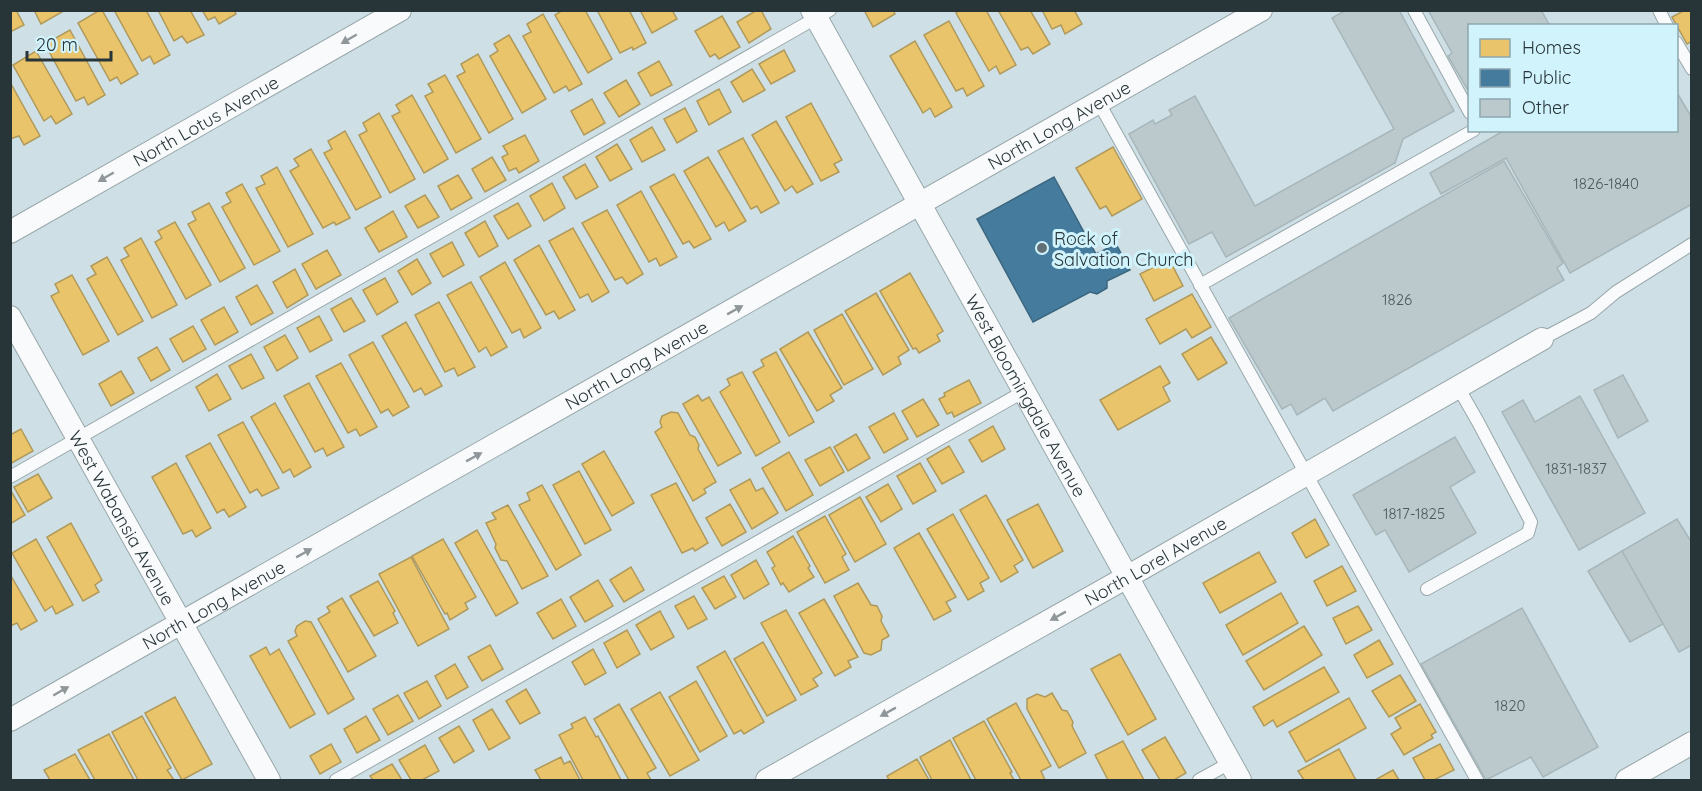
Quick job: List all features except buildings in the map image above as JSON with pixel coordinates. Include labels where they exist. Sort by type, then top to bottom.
[{"type":"street","name":"North Lotus Avenue","points":[[10,232],[400,10]]},
{"type":"street","name":"North Long Avenue","points":[[10,720],[1262,10]]},
{"type":"street","name":"West Bloomingdale Avenue","points":[[819,13],[920,205],[1235,772]]},
{"type":"street","name":"West Wabansia Avenue","points":[[10,317],[268,780]]},
{"type":"street","name":"North Lorel Avenue","points":[[768,780],[1542,339]]},
{"type":"street","points":[[1627,780],[1692,743]]},
{"type":"lane","points":[[1414,10],[1468,109]]},
{"type":"lane","points":[[1659,10],[1666,24]]},
{"type":"lane","points":[[10,477],[819,13]]},
{"type":"lane","points":[[1678,44],[1692,69]]},
{"type":"lane","points":[[1099,103],[1477,780]]},
{"type":"lane","points":[[1200,285],[1470,132]]},
{"type":"lane","points":[[1542,339],[1591,313],[1616,292],[1692,244]]},
{"type":"lane","points":[[1427,589],[1530,530],[1531,522],[1526,512],[1458,387]]},
{"type":"lane","points":[[336,780],[1023,392]]},
{"type":"lane","points":[[1199,780],[1235,772]]},
{"type":"place","name":"Rock of Salvation Church","points":[[1042,248]]}]
